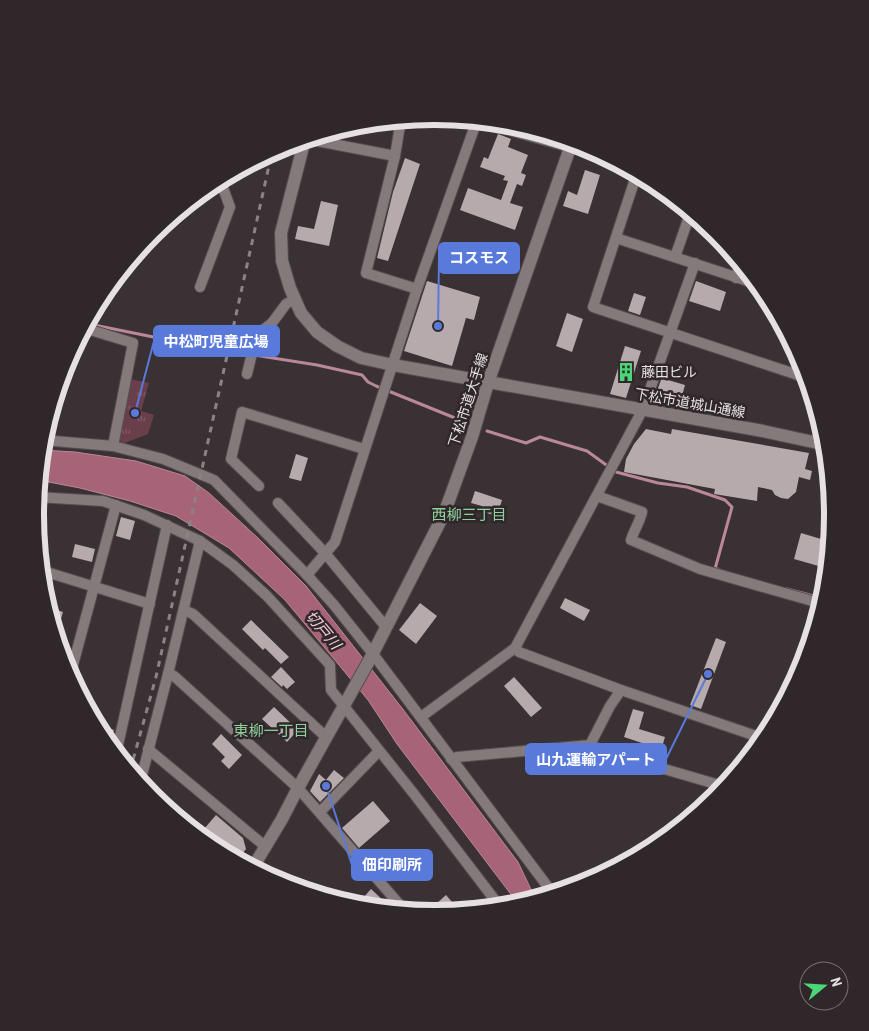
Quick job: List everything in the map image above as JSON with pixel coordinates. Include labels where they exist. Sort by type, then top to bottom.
[{"type":"street","points":[[400,127],[395,156],[366,273],[417,289]]},
{"type":"street","points":[[308,575],[335,542],[417,289],[474,127]]},
{"type":"street","points":[[320,142],[395,156]]},
{"type":"street","name":"下松市道城山通線","points":[[304,147],[280,233],[282,261],[301,313],[317,332],[338,346],[361,358],[393,365],[763,431],[819,443]]},
{"type":"street","name":"下松市道大手線","points":[[345,705],[444,514],[570,149]]},
{"type":"street","points":[[635,180],[594,307],[800,376]]},
{"type":"street","points":[[200,287],[230,207],[222,188]]},
{"type":"street","points":[[675,256],[688,218]]},
{"type":"street","points":[[616,238],[747,281]]},
{"type":"street","points":[[421,717],[515,648],[643,409],[695,263]]},
{"type":"street","points":[[736,278],[738,270]]},
{"type":"street","points":[[247,374],[255,341],[286,304],[295,299]]},
{"type":"street","points":[[91,330],[133,344],[113,446]]},
{"type":"street","points":[[259,486],[231,459],[242,412],[364,449]]},
{"type":"street","points":[[51,441],[113,446],[163,458],[214,480],[334,604],[550,889]]},
{"type":"street","points":[[45,493],[56,497]]},
{"type":"street","points":[[597,496],[642,512],[641,520],[634,530],[631,540],[700,568],[816,602]]},
{"type":"street","points":[[45,497],[103,501],[167,525],[200,541],[233,566],[267,596],[330,665],[331,690],[345,705],[496,901]]},
{"type":"street","points":[[278,503],[325,553],[386,627]]},
{"type":"street","points":[[73,665],[116,505]]},
{"type":"street","points":[[118,745],[167,525]]},
{"type":"street","points":[[142,774],[200,541]]},
{"type":"street","points":[[48,573],[150,604]]},
{"type":"street","points":[[184,610],[193,614],[326,737]]},
{"type":"street","points":[[515,648],[519,652],[621,690],[757,736]]},
{"type":"street","points":[[168,674],[174,676],[298,788],[320,812],[391,904]]},
{"type":"street","points":[[590,745],[610,706],[621,690]]},
{"type":"street","points":[[256,863],[345,705]]},
{"type":"street","points":[[451,759],[484,754],[590,745],[606,752],[718,785]]},
{"type":"street","points":[[148,749],[266,847]]},
{"type":"street","points":[[320,812],[379,751]]},
{"type":"green space","points":[[130,379],[149,383],[141,411],[154,415],[148,434],[122,444],[118,437]]},
{"type":"water","name":"切戸川","points":[[49,450],[75,452],[136,461],[185,476],[209,493],[306,586],[402,708],[518,862],[533,894],[514,898],[397,744],[368,700],[285,600],[229,548],[176,516],[130,501],[46,481]]},
{"type":"building","points":[[498,134],[511,139],[508,147],[528,155],[521,173],[526,175],[522,186],[517,184],[510,203],[523,207],[515,230],[460,210],[468,188],[501,200],[508,181],[503,180],[505,176],[480,167],[484,157],[488,159]]},
{"type":"building","points":[[405,158],[420,164],[388,261],[377,258],[393,192]]},
{"type":"building","points":[[585,170],[600,175],[588,214],[563,206],[568,191],[577,195]]},
{"type":"building","points":[[321,201],[338,205],[329,246],[295,239],[298,226],[314,229]]},
{"type":"building","points":[[427,281],[480,297],[474,320],[466,318],[452,366],[404,351]]},
{"type":"building","points":[[696,281],[726,292],[720,311],[689,301]]},
{"type":"building","points":[[634,293],[646,297],[640,315],[628,311]]},
{"type":"building","points":[[567,313],[583,319],[572,352],[556,346]]},
{"type":"building","name":"藤田ビル","points":[[625,346],[641,351],[626,398],[610,394]]},
{"type":"building","points":[[663,374],[669,375],[668,380],[685,385],[679,407],[654,400]]},
{"type":"building","points":[[646,429],[671,434],[672,429],[809,453],[805,469],[812,471],[810,480],[799,477],[796,492],[788,499],[775,495],[772,490],[758,487],[757,501],[714,494],[715,489],[624,472],[626,459],[634,444]]},
{"type":"building","points":[[296,454],[308,458],[301,481],[289,478]]},
{"type":"building","points":[[475,491],[502,500],[497,516],[480,511],[482,506],[471,503]]},
{"type":"building","points":[[121,517],[135,521],[130,540],[116,536]]},
{"type":"building","points":[[801,533],[824,540],[822,567],[794,559]]},
{"type":"building","points":[[75,544],[95,549],[92,562],[72,557]]},
{"type":"building","points":[[565,598],[590,610],[584,621],[560,608]]},
{"type":"building","points":[[420,603],[437,616],[416,644],[399,630]]},
{"type":"building","points":[[55,609],[63,612],[59,625]]},
{"type":"building","points":[[251,620],[289,657],[281,664],[265,648],[263,650],[242,629]]},
{"type":"building","points":[[716,638],[726,642],[701,709],[690,705]]},
{"type":"building","points":[[281,667],[295,682],[287,689],[271,677]]},
{"type":"building","points":[[514,677],[542,708],[531,717],[504,686]]},
{"type":"building","points":[[274,707],[298,730],[287,742],[262,719]]},
{"type":"building","points":[[633,709],[644,712],[639,729],[665,737],[658,760],[643,756],[645,749],[641,748],[642,743],[624,737]]},
{"type":"building","points":[[106,728],[114,730],[112,737]]},
{"type":"building","points":[[221,734],[242,755],[229,769],[221,761],[225,757],[212,744]]},
{"type":"building","points":[[334,770],[344,778],[320,802],[310,791],[319,774],[326,780]]},
{"type":"building","points":[[150,783],[182,810],[180,812],[158,792]]},
{"type":"building","points":[[373,801],[390,821],[359,848],[342,828]]},
{"type":"building","points":[[216,815],[243,838],[246,849],[241,855],[203,830]]},
{"type":"building","points":[[371,889],[386,903],[383,903],[362,900]]},
{"type":"building","points":[[446,895],[452,902],[451,905],[434,906]]},
{"type":"waterway","points":[[93,325],[203,347],[317,365],[362,375],[368,382],[376,386],[460,420]]},
{"type":"waterway","points":[[487,431],[526,443],[540,437],[587,451],[616,472],[658,483],[687,487],[725,500],[732,507],[715,569],[718,569]]},
{"type":"waterway","points":[[787,589],[817,597]]},
{"type":"railway","points":[[132,763],[156,677],[270,161]]},
{"type":"place","name":"コスモス","points":[[438,326]]},
{"type":"place","name":"藤田ビル","points":[[626,372]]},
{"type":"place","name":"中松町児童広場","points":[[135,413]]},
{"type":"place","name":"山九運輸アパート","points":[[708,674]]},
{"type":"place","name":"佃印刷所","points":[[326,786]]},
{"type":"district","name":"西柳三丁目","points":[[469,515]]},
{"type":"district","name":"東柳一丁目","points":[[271,731]]}]
